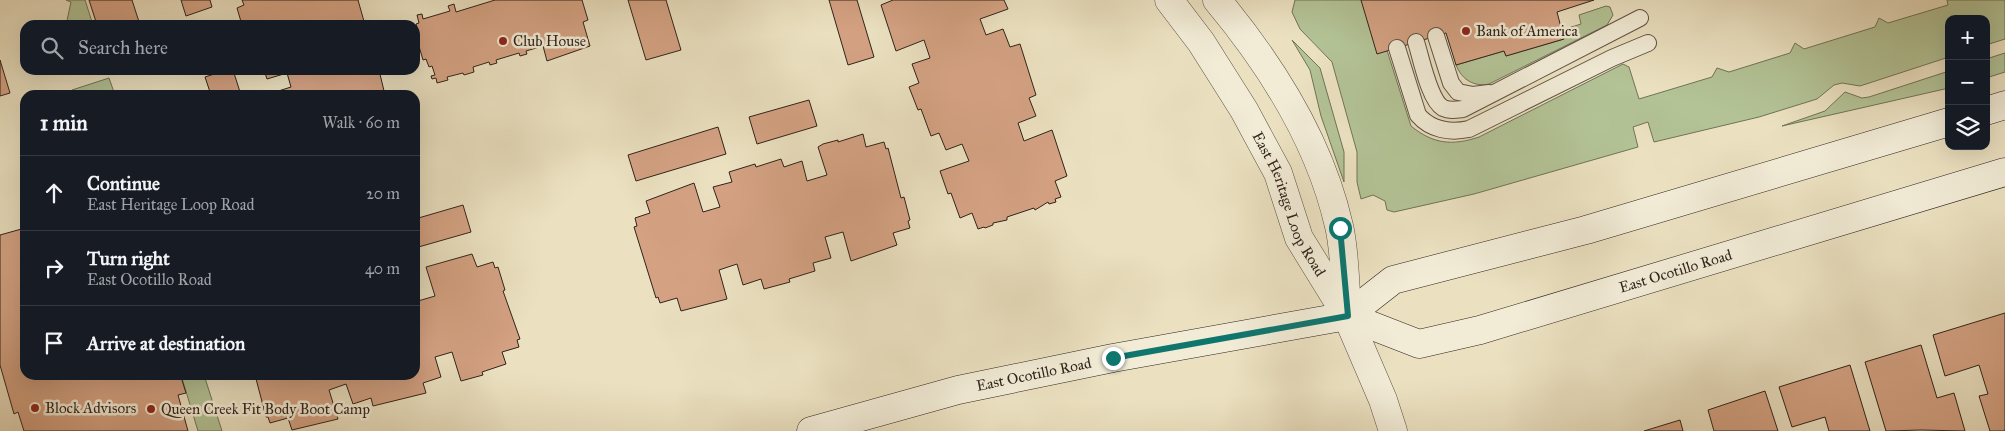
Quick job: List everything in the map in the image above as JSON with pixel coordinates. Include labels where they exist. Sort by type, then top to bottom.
[{"type":"main road","name":"East Heritage Loop Road","points":[[1168,0],[1201,42],[1244,110],[1278,173],[1299,238],[1348,316]]},
{"type":"main road","name":"East Heritage Loop Road","points":[[1217,0],[1283,90],[1321,165],[1340,228],[1348,316]]},
{"type":"main road","points":[[1990,109],[2005,105]]},
{"type":"main road","name":"East Ocotillo Road","points":[[811,431],[958,390],[1113,358],[1348,316],[1393,280],[1586,230],[1945,123]]},
{"type":"main road","name":"East Ocotillo Road","points":[[1348,316],[1419,344],[1480,330],[2005,172]]},
{"type":"main road","points":[[1348,316],[1384,400],[1393,431]]},
{"type":"lane","points":[[1416,42],[1432,94],[1441,107],[1452,111],[1463,109],[1640,18]]},
{"type":"lane","points":[[1436,36],[1451,83],[1458,92],[1473,95],[1496,92]]},
{"type":"lane","points":[[1397,48],[1418,115],[1423,121],[1438,129],[1460,131],[1469,129],[1612,58],[1648,43]]},
{"type":"green space","points":[[66,0],[85,0],[91,20],[67,20],[71,2]]},
{"type":"green space","points":[[1295,0],[1371,0],[1411,126],[1427,137],[1443,142],[1460,142],[1479,137],[1623,64],[1629,67],[1639,99],[1712,77],[1717,68],[1729,72],[1790,53],[1795,43],[1804,49],[1875,27],[1879,18],[1888,23],[1948,5],[1947,0],[2005,0],[2005,39],[1990,44],[1990,15],[1945,15],[1945,58],[1860,86],[1842,83],[1834,85],[1817,99],[1759,117],[1654,142],[1648,122],[1633,127],[1638,147],[1474,194],[1394,212],[1387,210],[1385,201],[1373,195],[1361,199],[1357,182],[1357,152],[1332,62],[1300,29],[1292,12]]},
{"type":"green space","points":[[1606,6],[1610,7],[1613,15],[1607,25],[1489,84],[1484,85],[1469,81],[1462,75],[1456,65],[1504,51],[1506,56],[1564,39],[1562,30],[1581,24],[1579,15]]},
{"type":"green space","points":[[1292,40],[1320,68],[1344,152],[1344,182],[1321,116],[1310,70]]},
{"type":"green space","points":[[2005,53],[2005,72],[1990,77],[1990,58]]},
{"type":"green space","points":[[1945,72],[1945,89],[1782,126],[1825,111],[1845,92],[1862,98]]},
{"type":"green space","points":[[109,78],[113,90],[72,90]]},
{"type":"green space","points":[[183,380],[206,380],[222,431],[198,431]]},
{"type":"building","points":[[89,0],[132,0],[138,20],[95,20]]},
{"type":"building","points":[[181,0],[210,0],[212,7],[186,16]]},
{"type":"building","points":[[242,0],[358,0],[364,20],[241,20],[237,8],[244,5]]},
{"type":"building","name":"Club House","points":[[495,0],[582,0],[588,20],[583,22],[590,46],[547,61],[543,46],[526,51],[527,54],[520,56],[519,53],[496,60],[497,63],[490,65],[489,62],[473,67],[474,72],[447,77],[448,80],[437,83],[436,78],[432,79],[431,76],[435,75],[432,66],[429,67],[426,59],[423,60],[420,50],[420,20],[418,20],[417,15],[422,14],[423,19],[450,11],[448,6],[454,4],[456,12]]},
{"type":"building","points":[[628,0],[666,0],[681,50],[646,60]]},
{"type":"building","points":[[829,0],[857,0],[874,57],[848,65]]},
{"type":"building","points":[[893,0],[1004,0],[1008,9],[980,19],[986,35],[1003,29],[1010,47],[1020,44],[1036,95],[1029,98],[1036,116],[1018,123],[1024,141],[1052,130],[1067,176],[1055,181],[1061,197],[1055,199],[1056,202],[1049,204],[1048,202],[1035,210],[1034,208],[1007,217],[1007,220],[993,223],[993,225],[985,228],[978,229],[972,213],[960,218],[951,193],[948,194],[940,171],[969,161],[962,144],[946,150],[939,133],[931,136],[921,109],[918,110],[909,87],[919,83],[912,64],[930,58],[924,40],[896,51],[881,5]]},
{"type":"building","name":"Bank of America","points":[[1361,0],[1594,0],[1557,12],[1564,39],[1506,56],[1504,51],[1456,65],[1446,33],[1377,54]]},
{"type":"building","points":[[0,60],[10,93],[0,96]]},
{"type":"building","points":[[211,75],[235,75],[239,90],[209,90],[205,77]]},
{"type":"building","points":[[266,75],[280,75],[267,79]]},
{"type":"building","points":[[288,75],[380,75],[384,90],[282,90],[291,87]]},
{"type":"building","points":[[809,100],[817,126],[757,144],[749,117]]},
{"type":"building","points":[[718,127],[726,154],[636,181],[628,155]]},
{"type":"building","points":[[863,134],[866,147],[884,142],[886,149],[888,148],[901,198],[904,197],[910,220],[908,221],[910,228],[893,233],[897,245],[851,261],[843,232],[825,237],[831,258],[813,263],[815,271],[789,279],[790,282],[764,289],[761,279],[743,285],[737,264],[719,270],[727,299],[681,311],[677,298],[660,303],[658,297],[656,298],[634,227],[637,226],[635,218],[650,213],[646,201],[694,183],[703,212],[720,207],[713,187],[732,182],[729,172],[755,164],[756,167],[781,159],[784,167],[802,161],[807,181],[827,175],[818,147]]},
{"type":"building","points":[[463,205],[471,232],[420,247],[420,218]]},
{"type":"building","points":[[20,229],[20,380],[182,380],[186,393],[178,395],[188,431],[24,431],[18,412],[14,414],[0,365],[0,235]]},
{"type":"building","points":[[472,254],[477,267],[493,262],[495,268],[498,267],[505,290],[503,291],[520,339],[517,340],[519,347],[502,352],[506,364],[482,372],[483,375],[461,381],[452,352],[435,357],[441,377],[423,383],[426,393],[373,406],[371,398],[353,404],[346,384],[329,390],[338,419],[292,430],[288,418],[270,423],[268,417],[266,417],[256,380],[420,380],[420,300],[435,296],[426,267]]},
{"type":"building","points":[[2005,313],[2005,431],[1990,431],[1979,396],[1988,394],[1979,365],[1945,376],[1933,335]]},
{"type":"building","points":[[1921,345],[1937,398],[1954,393],[1965,431],[1886,431],[1865,362]]},
{"type":"building","points":[[1850,365],[1870,431],[1829,431],[1825,417],[1792,427],[1779,387]]},
{"type":"building","points":[[1765,391],[1778,431],[1714,431],[1708,410]]},
{"type":"building","points":[[1680,420],[1683,431],[1644,431]]},
{"type":"place","name":"Bank of America","points":[[1466,31]]},
{"type":"place","name":"Club House","points":[[503,41]]},
{"type":"place","name":"Block Advisors","points":[[35,408]]},
{"type":"place","name":"Queen Creek Fit Body Boot Camp","points":[[151,409]]},
{"type":"route","points":[[1113,358],[1348,316],[1340,228]]}]
